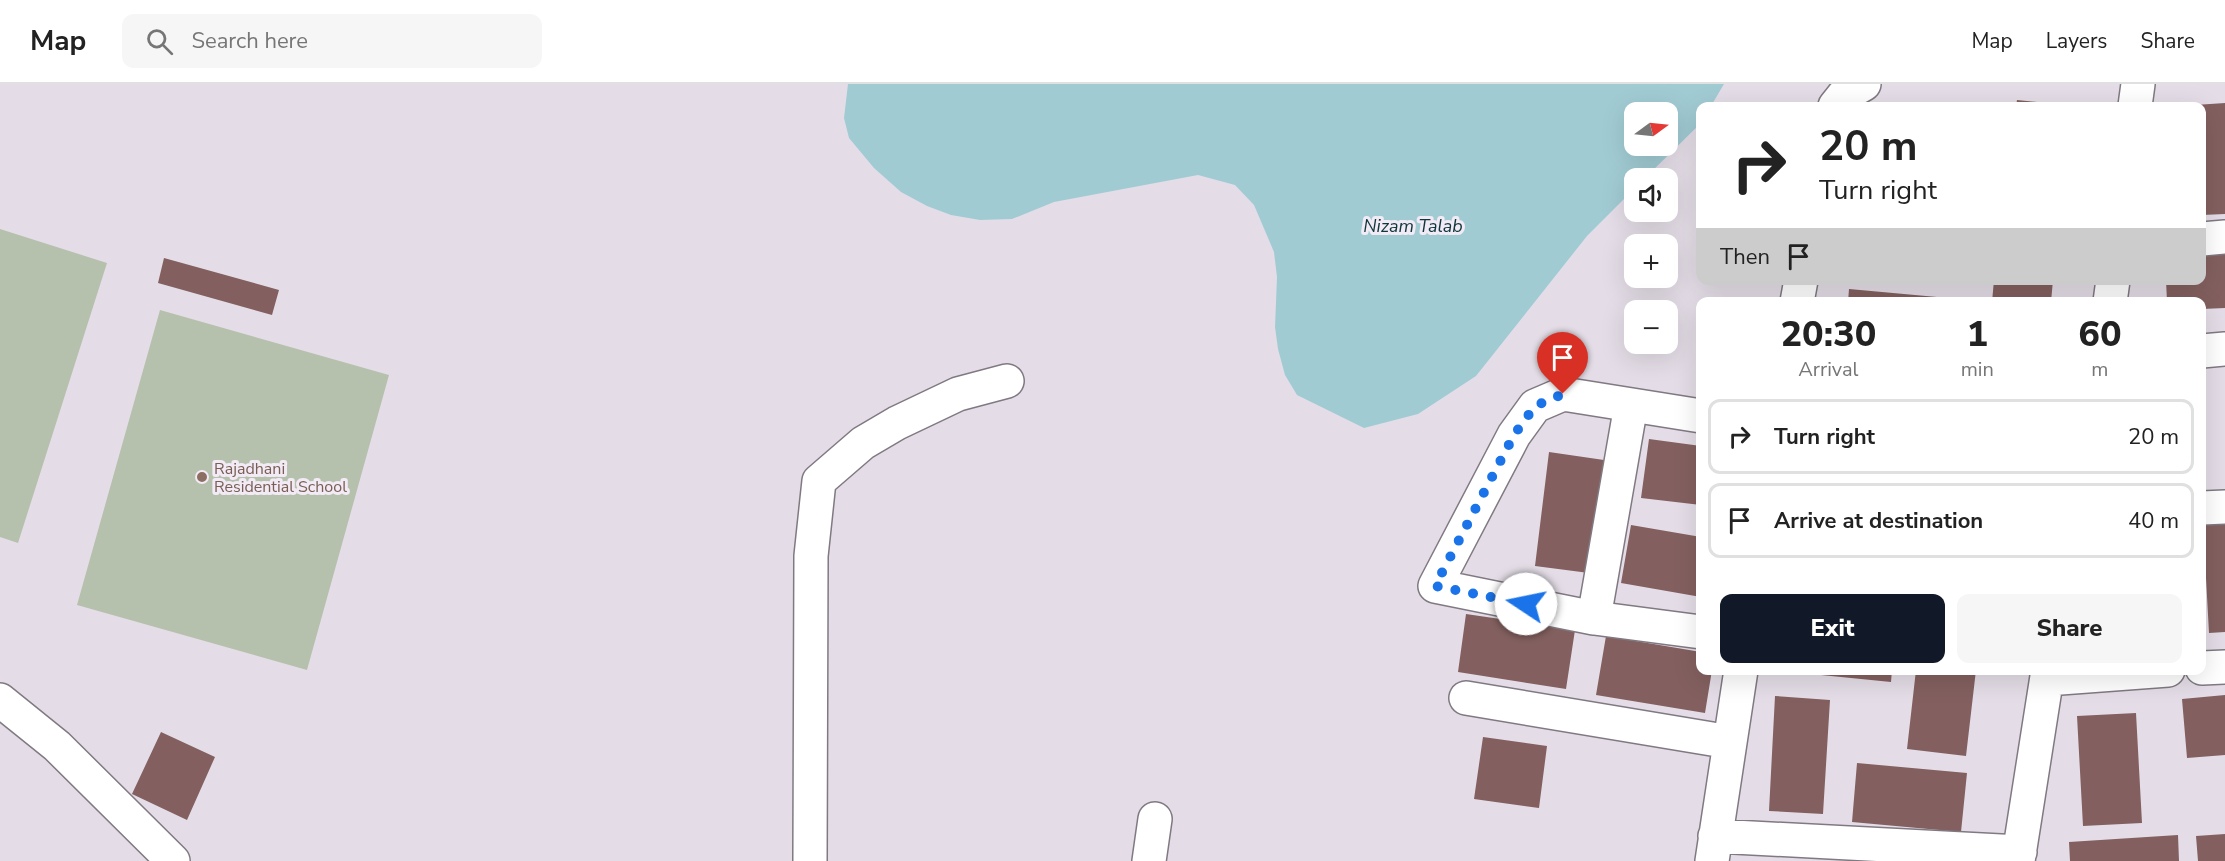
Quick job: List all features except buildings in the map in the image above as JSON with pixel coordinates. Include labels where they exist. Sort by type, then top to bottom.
[{"type":"street","points":[[1839,102],[1843,96],[1864,84]]},
{"type":"street","points":[[2136,102],[2138,84]]},
{"type":"street","points":[[2206,239],[2225,237]]},
{"type":"street","points":[[2206,351],[2225,349]]},
{"type":"street","points":[[810,861],[812,556],[819,481],[863,443],[897,423],[958,394],[1007,381]]},
{"type":"street","points":[[1696,415],[1563,394],[1535,406],[1514,435],[1435,586],[1594,618],[1696,631]]},
{"type":"street","points":[[1594,618],[1631,405]]},
{"type":"street","points":[[2206,508],[2225,507]]},
{"type":"street","points":[[2206,668],[2225,667]]},
{"type":"street","points":[[1740,675],[1713,849],[2019,857],[2047,675]]},
{"type":"street","points":[[1466,698],[1730,742]]},
{"type":"street","points":[[0,700],[57,746],[173,861]]},
{"type":"street","points":[[1149,861],[1155,819]]},
{"type":"green space","points":[[0,229],[107,263],[18,543],[0,537]]},
{"type":"green space","points":[[160,310],[389,375],[307,670],[77,605]]},
{"type":"water","name":"Nizam Talab","points":[[848,84],[1724,84],[1713,102],[1696,102],[1696,128],[1678,146],[1678,102],[1624,102],[1624,156],[1667,156],[1655,168],[1624,168],[1624,199],[1587,236],[1476,376],[1418,414],[1364,428],[1297,395],[1285,375],[1275,327],[1277,277],[1274,252],[1254,205],[1235,185],[1198,175],[1054,202],[1012,219],[980,220],[951,215],[927,206],[901,192],[874,168],[849,138],[844,118]]},
{"type":"place","name":"Rajadhani Residential School","points":[[202,477]]},
{"type":"route","points":[[1526,604],[1435,586],[1514,435],[1535,406],[1563,394]]}]
